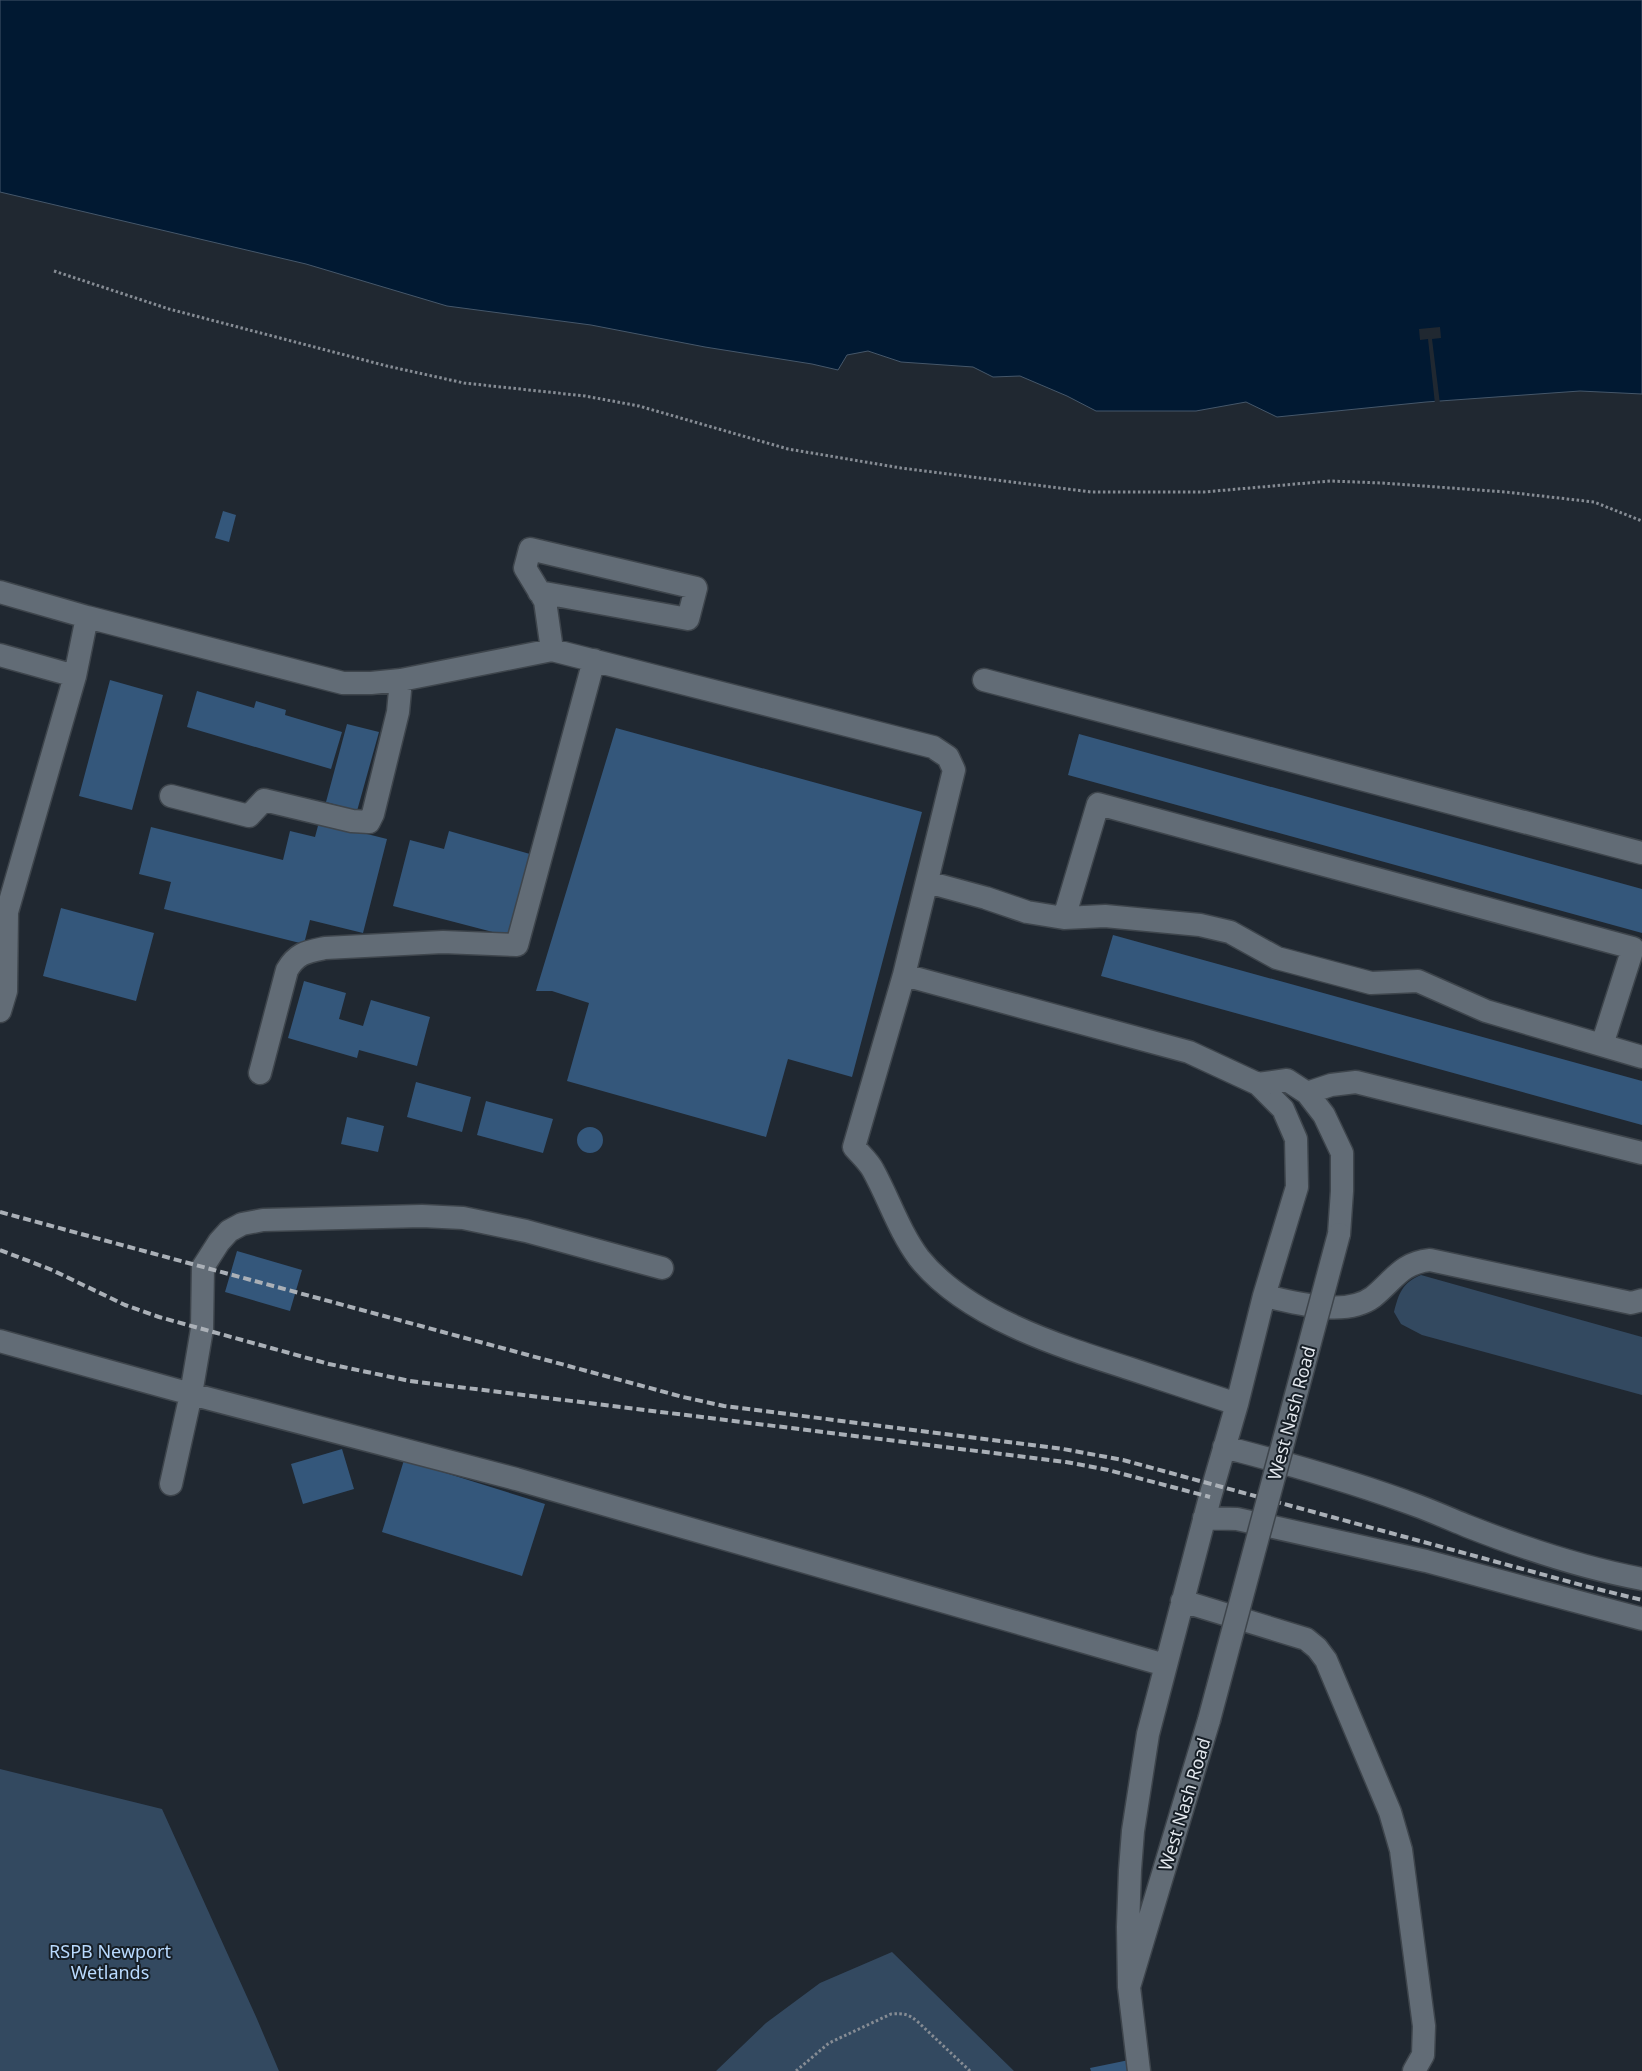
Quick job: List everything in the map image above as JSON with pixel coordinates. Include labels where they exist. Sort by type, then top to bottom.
[{"type":"street","points":[[539,592],[688,619],[696,588],[530,548],[525,568],[544,601],[552,650]]},
{"type":"street","points":[[0,592],[87,617],[343,683],[401,680],[552,650],[933,747],[948,757],[954,770],[904,975],[854,1147],[872,1168],[900,1226],[919,1257],[942,1282],[962,1298],[998,1318],[1087,1355],[1237,1404]]},
{"type":"street","points":[[0,1011],[6,991],[7,912],[75,676],[87,617]]},
{"type":"street","points":[[0,655],[75,676]]},
{"type":"street","points":[[260,1073],[287,970],[293,960],[306,952],[325,948],[444,942],[517,945],[594,660]]},
{"type":"street","points":[[171,796],[249,816],[264,800],[352,821],[369,822],[373,814],[398,712],[401,680]]},
{"type":"street","points":[[984,680],[1642,853]]},
{"type":"street","points":[[1064,918],[1098,804],[1633,948],[1602,1045]]},
{"type":"street","points":[[926,882],[986,898],[1028,912],[1064,918],[1105,916],[1200,925],[1230,932],[1277,958],[1371,983],[1418,981],[1486,1011],[1642,1058]]},
{"type":"street","points":[[904,975],[1189,1052],[1258,1084],[1283,1109],[1296,1139],[1297,1187],[1264,1296],[1237,1404],[1204,1518],[1148,1734],[1133,1830],[1128,1927],[1129,1987]]},
{"type":"street","points":[[1258,1084],[1287,1080],[1307,1093],[1331,1084],[1356,1082],[1642,1153]]},
{"type":"street","name":"West Nash Road","points":[[1139,2071],[1129,1987],[1209,1720],[1338,1234],[1342,1191],[1342,1153],[1324,1115],[1307,1093]]},
{"type":"street","points":[[171,1484],[191,1394],[202,1329],[204,1267],[219,1242],[230,1231],[242,1224],[263,1220],[412,1216],[463,1218],[526,1232],[662,1268]]},
{"type":"street","points":[[1264,1296],[1296,1303],[1345,1307],[1359,1304],[1372,1297],[1404,1268],[1418,1262],[1430,1260],[1631,1303],[1642,1300]]},
{"type":"street","points":[[0,1341],[191,1394],[516,1479],[1165,1665]]},
{"type":"street","points":[[1224,1447],[1307,1469],[1418,1506],[1542,1552],[1619,1575],[1642,1579]]},
{"type":"street","points":[[1204,1518],[1237,1519],[1426,1561],[1642,1619]]},
{"type":"street","points":[[1182,1601],[1306,1639],[1317,1648],[1326,1660],[1390,1812],[1401,1850],[1424,2026],[1423,2055],[1414,2071]]},
{"type":"path","points":[[54,271],[169,309],[387,366],[464,384],[584,396],[640,406],[788,449],[901,468],[1090,492],[1204,492],[1330,481],[1506,492],[1594,502],[1642,521]]},
{"type":"path","points":[[796,2071],[829,2044],[891,2014],[901,2013],[910,2015],[970,2071]]},
{"type":"green space","points":[[1421,1275],[1642,1337],[1642,1395],[1422,1335],[1401,1324],[1394,1312],[1402,1289],[1409,1281]]},
{"type":"green space","name":"RSPB Newport Wetlands","points":[[0,1769],[162,1809],[279,2071],[0,2071]]},
{"type":"green space","points":[[892,1952],[1014,2071],[716,2071],[766,2023],[820,1983]]},
{"type":"shaded area","points":[[0,0],[1642,0],[1642,394],[1580,391],[1426,402],[1277,417],[1246,402],[1196,411],[1096,411],[1020,376],[993,377],[973,367],[901,362],[868,351],[847,355],[838,370],[591,325],[447,306],[306,264],[0,192]]},
{"type":"pier","points":[[1440,327],[1441,338],[1432,339],[1440,404],[1435,404],[1428,339],[1420,340],[1419,329]]},
{"type":"building","points":[[223,511],[236,515],[229,542],[215,538]]},
{"type":"building","points":[[110,680],[163,695],[132,810],[79,796]]},
{"type":"building","points":[[197,691],[254,708],[256,701],[286,710],[285,715],[342,732],[331,769],[187,727]]},
{"type":"building","points":[[347,724],[379,732],[357,811],[326,802]]},
{"type":"building","points":[[616,728],[922,812],[852,1077],[788,1059],[766,1137],[567,1081],[589,1003],[552,991],[536,991]]},
{"type":"building","points":[[1079,734],[1642,889],[1642,933],[1068,775]]},
{"type":"building","points":[[319,822],[387,839],[363,933],[310,920],[304,944],[164,909],[171,882],[139,874],[151,827],[283,860],[290,831],[315,837]]},
{"type":"building","points":[[449,831],[530,854],[508,936],[393,906],[410,840],[444,849]]},
{"type":"building","points":[[61,908],[154,933],[136,1001],[43,976]]},
{"type":"building","points":[[1113,935],[1642,1081],[1642,1125],[1101,976]]},
{"type":"building","points":[[304,981],[346,993],[339,1019],[363,1026],[371,1000],[430,1017],[417,1066],[359,1050],[357,1058],[288,1038]]},
{"type":"building","points":[[416,1082],[471,1097],[462,1132],[407,1117]]},
{"type":"building","points":[[486,1101],[553,1119],[543,1153],[477,1135]]},
{"type":"building","points":[[347,1117],[384,1126],[378,1152],[341,1144]]},
{"type":"building","points":[[590,1127],[600,1130],[603,1140],[600,1150],[590,1153],[580,1150],[577,1140],[580,1130]]},
{"type":"building","points":[[237,1251],[302,1270],[290,1311],[225,1292]]},
{"type":"building","points":[[342,1449],[354,1489],[303,1504],[291,1464]]},
{"type":"building","points":[[404,1460],[545,1504],[522,1576],[382,1532]]},
{"type":"building","points":[[1129,2060],[1131,2071],[1091,2071],[1090,2068]]},
{"type":"railway","points":[[0,1212],[683,1397],[724,1406],[1063,1449],[1123,1460],[1642,1600]]},
{"type":"railway","points":[[0,1250],[52,1270],[125,1305],[159,1317],[329,1364],[410,1381],[1066,1462],[1108,1470],[1210,1497]]}]
